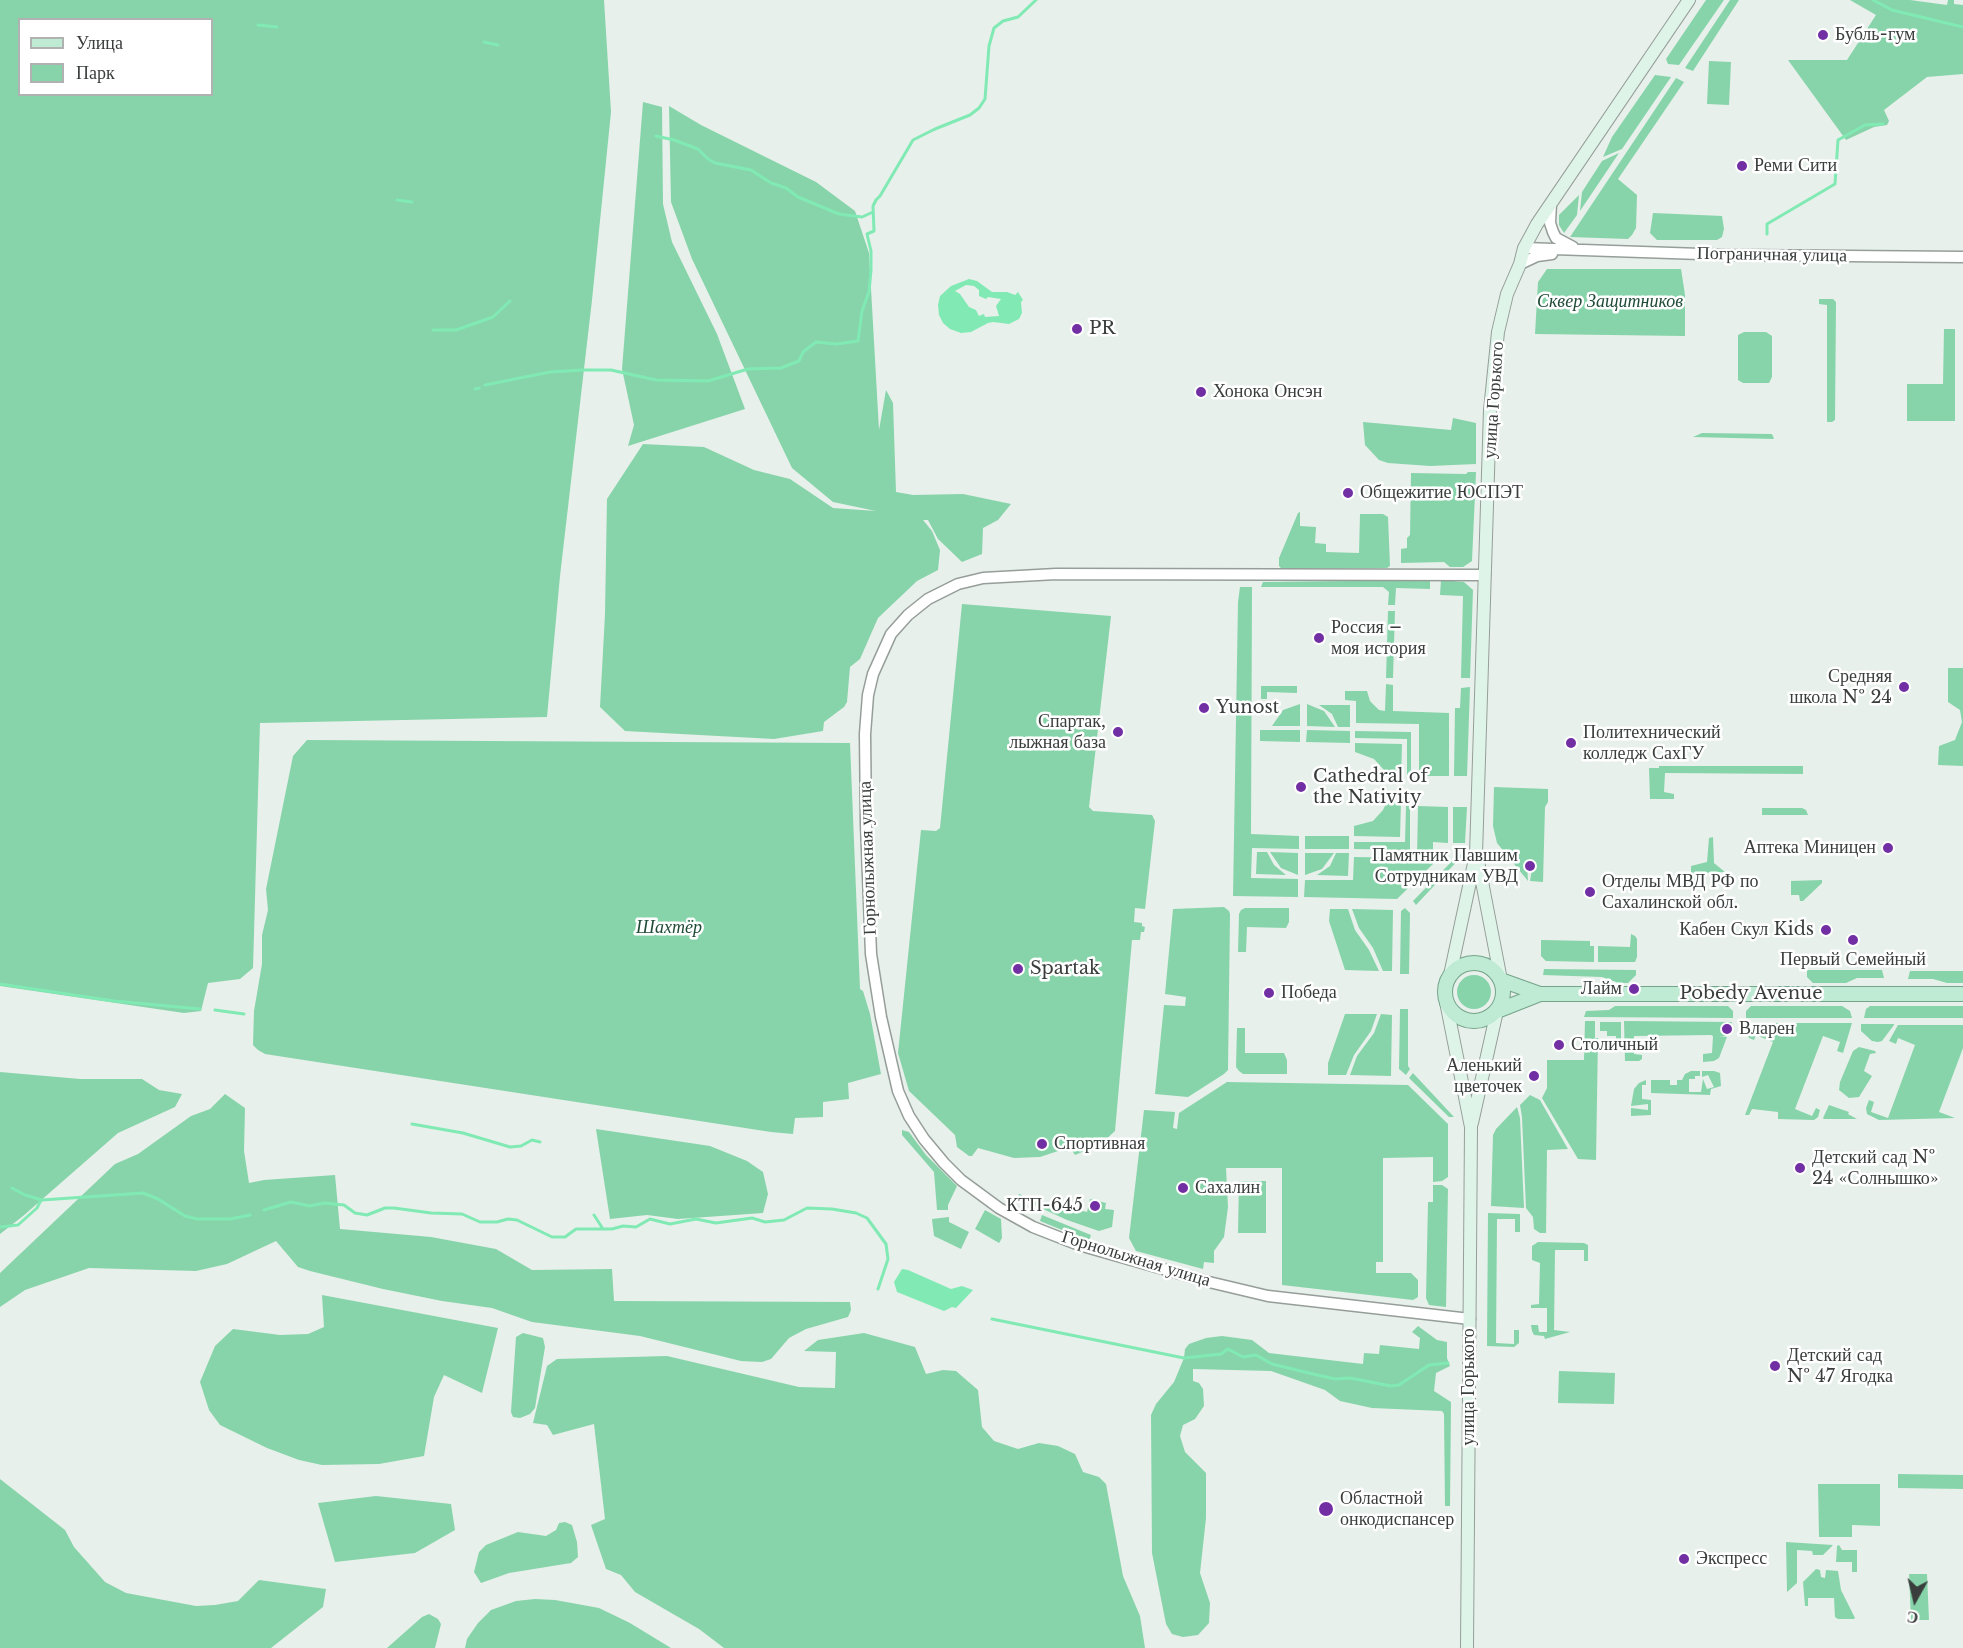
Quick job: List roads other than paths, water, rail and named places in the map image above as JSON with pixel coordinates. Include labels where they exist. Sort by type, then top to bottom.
[{"type":"main road","name":"улица Горького","points":[[1450,975],[1476,854],[1491,410],[1498,332],[1507,294],[1524,248],[1551,202],[1689,0]]},
{"type":"main road","name":"улица Горького","points":[[1476,854],[1501,980]]},
{"type":"main road","points":[[1497,1011],[1504,996],[1501,980],[1490,967],[1473,962],[1456,969],[1450,975],[1446,984],[1446,1002],[1460,1018],[1469,1021],[1489,1018],[1497,1011],[1540,993]]},
{"type":"main road","points":[[1501,980],[1540,993]]},
{"type":"main road","name":"Pobedy Avenue","points":[[1540,993],[1963,994]]},
{"type":"main road","name":"улица Горького","points":[[1446,1002],[1472,1127]]},
{"type":"main road","name":"улица Горького","points":[[1467,1648],[1472,1127],[1497,1011]]},
{"type":"street","points":[[1551,202],[1550,223],[1556,238],[1582,251]]},
{"type":"street","name":"Пограничная улица","points":[[1524,248],[1582,251],[1963,257]]},
{"type":"street","name":"Пограничная улица","points":[[1520,264],[1536,256],[1582,251]]},
{"type":"street","name":"Горнолыжная улица","points":[[1470,1320],[1268,1296],[1209,1282],[1079,1245],[1033,1227],[999,1208],[981,1196],[944,1163],[909,1116],[898,1091],[874,983],[867,858],[865,734],[868,695],[873,674],[891,634],[908,615],[928,599],[958,584],[982,578],[1056,574],[1485,575]]},
{"type":"waterway","points":[[485,385],[550,372],[583,370],[611,370],[656,380],[708,381],[748,369],[781,368],[799,361],[803,352],[816,342],[836,344],[858,341],[862,311],[869,292],[871,251],[867,234],[874,231],[873,206],[876,200],[913,140],[970,115],[979,108],[985,99],[989,46],[994,28],[1003,21],[1018,17],[1036,0]]},
{"type":"waterway","points":[[1873,0],[1892,10],[1963,27]]},
{"type":"waterway","points":[[258,25],[277,27]]},
{"type":"waterway","points":[[484,42],[498,45]]},
{"type":"waterway","points":[[1767,234],[1767,224],[1835,184],[1838,140],[1865,125],[1883,124]]},
{"type":"waterway","points":[[656,136],[698,149],[715,163],[751,170],[771,183],[786,188],[798,197],[839,214],[862,217],[873,212]]},
{"type":"waterway","points":[[397,200],[412,202]]},
{"type":"waterway","points":[[433,330],[456,330],[493,317],[510,301]]},
{"type":"waterway","points":[[475,389],[479,388]]},
{"type":"waterway","points":[[0,984],[114,1001],[200,1009]]},
{"type":"waterway","points":[[215,1010],[244,1014]]},
{"type":"waterway","points":[[412,1124],[463,1133],[510,1147],[521,1146],[532,1140],[540,1142]]},
{"type":"waterway","points":[[12,1188],[42,1200],[143,1193],[158,1199],[185,1216],[197,1219],[230,1219],[250,1215]]},
{"type":"waterway","points":[[0,1227],[18,1225],[37,1208],[41,1200]]},
{"type":"waterway","points":[[264,1210],[291,1202],[310,1206],[324,1203],[344,1205],[355,1213],[367,1215],[385,1208],[462,1214],[480,1222],[517,1220],[552,1237],[565,1237],[576,1229],[636,1227],[650,1219],[670,1224],[696,1219],[716,1223],[752,1218],[765,1222],[784,1220],[807,1208],[832,1209],[856,1213],[867,1218],[886,1244],[888,1259],[878,1289]]},
{"type":"waterway","points":[[594,1215],[603,1229]]},
{"type":"waterway","points":[[992,1319],[1184,1358],[1221,1354],[1228,1349],[1243,1357],[1256,1355],[1272,1364],[1335,1379],[1350,1378],[1391,1386],[1399,1385],[1429,1365],[1448,1363]]},
{"type":"place","name":"Бубль-гум","points":[[1823,35]]},
{"type":"place","name":"Реми Сити","points":[[1742,166]]},
{"type":"place","name":"PR","points":[[1077,329]]},
{"type":"place","name":"Хонока Онсэн","points":[[1201,392]]},
{"type":"place","name":"Общежитие ЮСПЭТ","points":[[1348,493]]},
{"type":"place","name":"Россия – моя история","points":[[1319,638]]},
{"type":"place","name":"Средняя школа № 24","points":[[1904,687]]},
{"type":"place","name":"Yunost","points":[[1204,708]]},
{"type":"place","name":"Спартак, лыжная база","points":[[1118,732]]},
{"type":"place","name":"Политехнический колледж СахГУ","points":[[1571,743]]},
{"type":"place","name":"Cathedral of the Nativity","points":[[1301,787]]},
{"type":"place","name":"Аптека Миницен","points":[[1888,848]]},
{"type":"place","name":"Памятник Павшим Сотрудникам УВД","points":[[1530,866]]},
{"type":"place","name":"Отделы МВД РФ по Сахалинской обл.","points":[[1590,892]]},
{"type":"place","name":"Кабен Скул Kids","points":[[1826,930]]},
{"type":"place","name":"Первый Семейный","points":[[1853,940]]},
{"type":"place","name":"Spartak","points":[[1018,969]]},
{"type":"place","name":"Лайм","points":[[1634,989]]},
{"type":"place","name":"Победа","points":[[1269,993]]},
{"type":"place","name":"Вларен","points":[[1727,1029]]},
{"type":"place","name":"Столичный","points":[[1559,1045]]},
{"type":"place","name":"Аленький цветочек","points":[[1534,1076]]},
{"type":"place","name":"Спортивная","points":[[1042,1144]]},
{"type":"place","name":"Детский сад № 24 «Солнышко»","points":[[1800,1168]]},
{"type":"place","name":"Сахалин","points":[[1183,1188]]},
{"type":"place","name":"КТП-645","points":[[1095,1206]]},
{"type":"place","name":"Детский сад № 47 Ягодка","points":[[1775,1366]]},
{"type":"place","name":"Областной онкодиспансер","points":[[1326,1509]]},
{"type":"place","name":"Экспресс","points":[[1684,1559]]},
{"type":"park label","name":"Сквер Защитников","points":[[1610,302]]},
{"type":"park label","name":"Шахтёр","points":[[669,928]]}]
